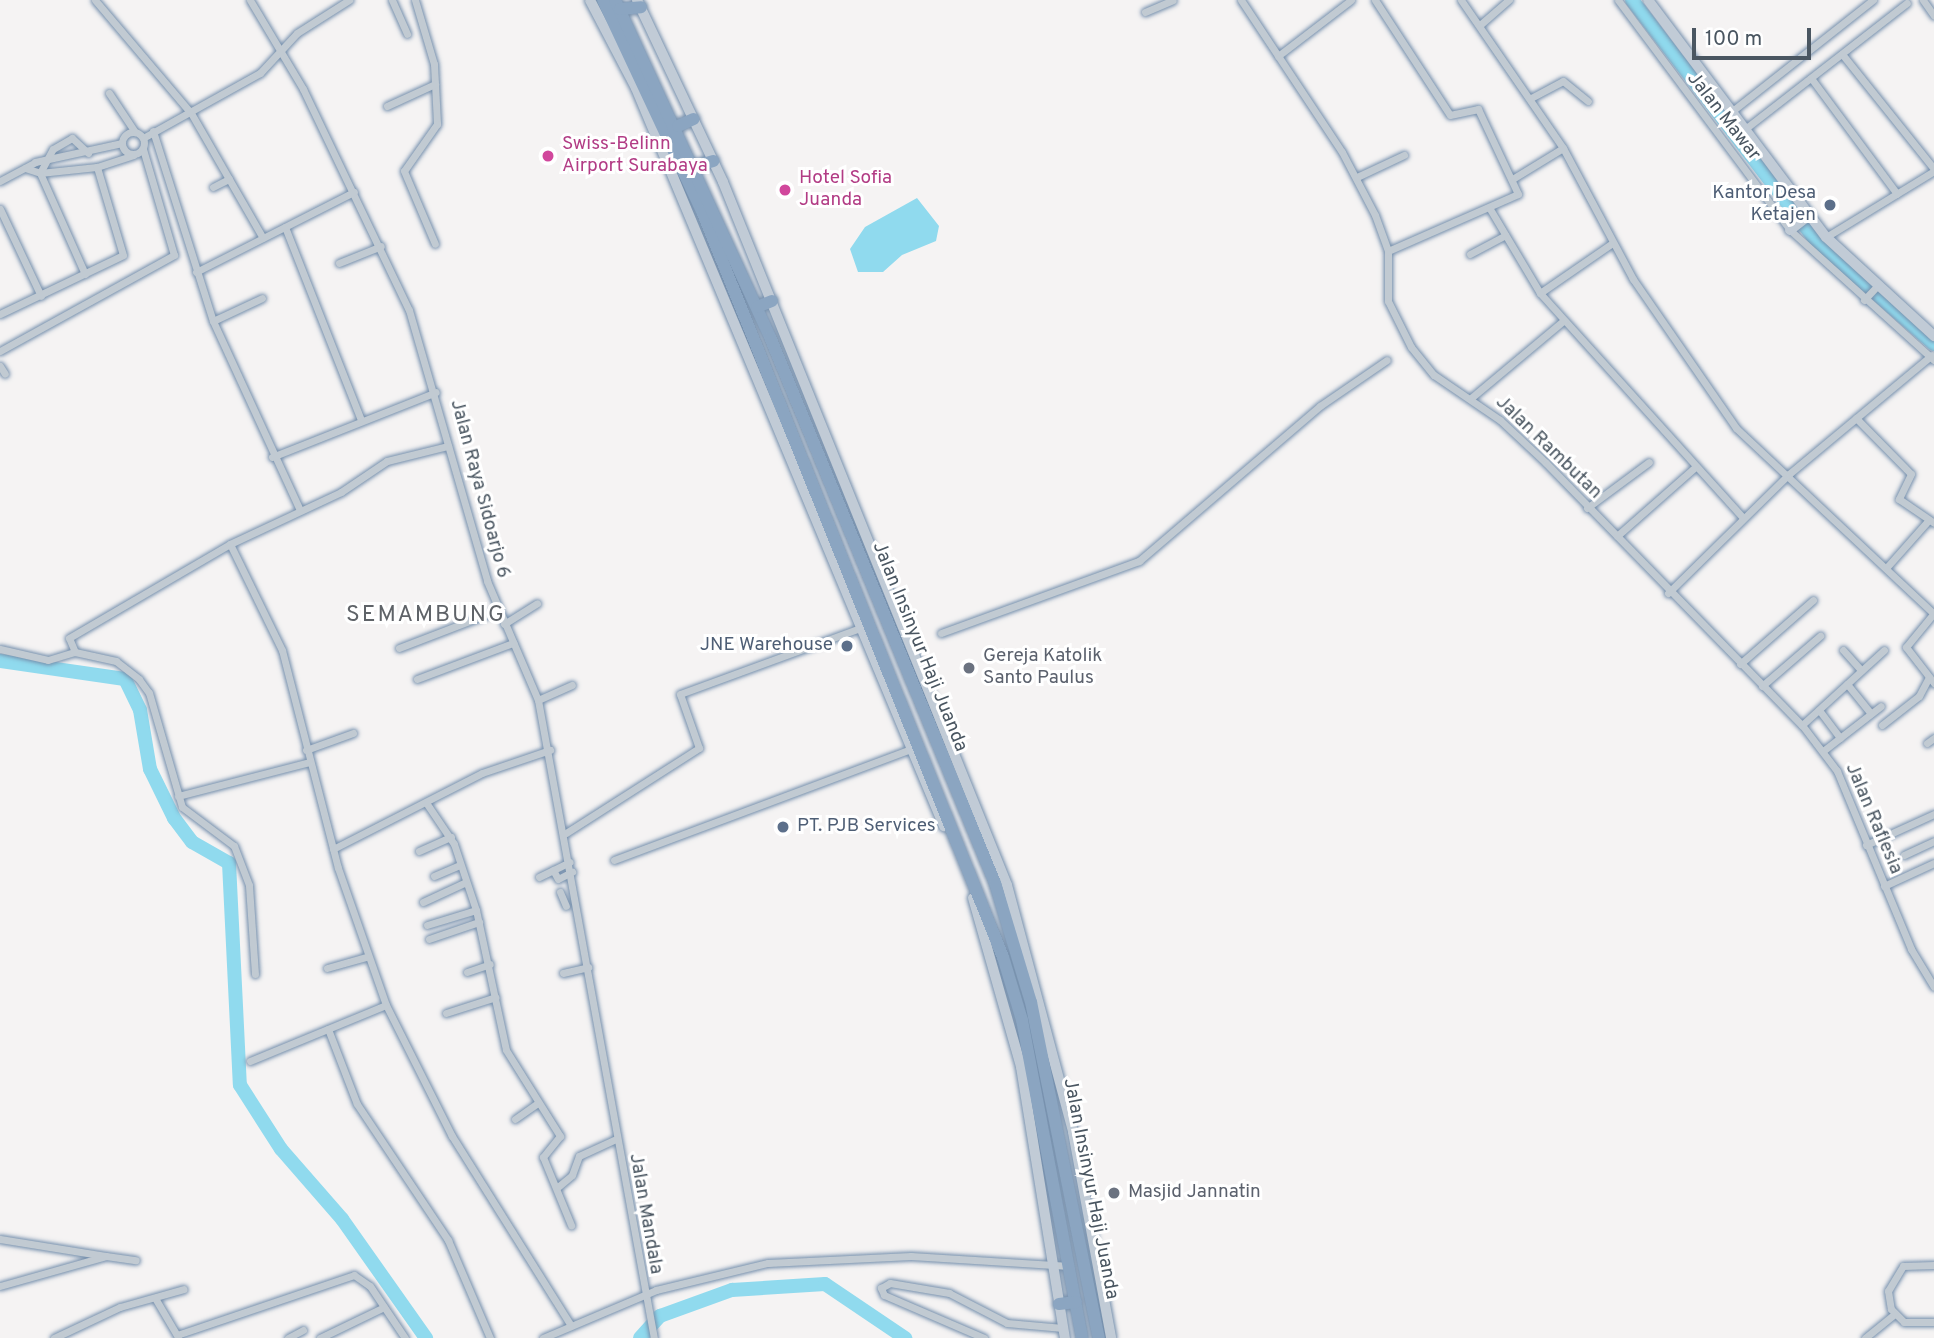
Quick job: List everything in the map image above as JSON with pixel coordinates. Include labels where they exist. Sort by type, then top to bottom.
[{"type":"highway","name":"Jalan Insinyur Haji Juanda","points":[[603,0],[642,85],[961,853],[1021,1020],[1082,1338]]},
{"type":"highway","points":[[618,5],[639,4]]},
{"type":"highway","name":"Jalan Insinyur Haji Juanda","points":[[618,5],[696,166],[757,307],[1015,941],[1073,1160],[1099,1338]]},
{"type":"highway","points":[[678,127],[694,119]]},
{"type":"highway","points":[[696,166],[713,161]]},
{"type":"highway","points":[[757,307],[772,302]]},
{"type":"highway","points":[[800,409],[813,403]]},
{"type":"highway","points":[[1049,1164],[1073,1160]]},
{"type":"highway","points":[[1059,1304],[1076,1302]]},
{"type":"street","points":[[95,0],[191,113],[263,238]]},
{"type":"street","name":"Jalan Raya Sidoarjo 6","points":[[250,0],[281,47],[381,246],[436,392],[449,446],[498,610],[538,700],[566,833],[616,1139]]},
{"type":"street","points":[[143,138],[268,68],[281,47],[349,0]]},
{"type":"street","points":[[392,0],[407,34]]},
{"type":"street","points":[[415,0],[435,84],[436,131],[403,167],[435,244]]},
{"type":"street","name":"Jalan Insinyur Haji Juanda","points":[[590,0],[642,85],[860,628],[911,749],[961,853],[1015,1041],[1064,1333]]},
{"type":"street","points":[[1145,12],[1173,0]]},
{"type":"street","name":"Jalan Rambutan","points":[[1241,0],[1357,177],[1388,251],[1387,295],[1402,333],[1434,375],[1471,398],[1617,536],[1668,593]]},
{"type":"street","points":[[1278,56],[1351,0]]},
{"type":"street","points":[[1375,0],[1450,115],[1478,109],[1514,178],[1517,197],[1388,251]]},
{"type":"street","points":[[1461,0],[1481,24],[1563,148],[1611,244],[1737,428],[1934,613],[1906,648],[1932,680],[1919,695],[1882,725]]},
{"type":"street","points":[[1481,24],[1509,0]]},
{"type":"street","name":"Jalan Mawar","points":[[1618,0],[1792,229],[1865,299],[1933,356]]},
{"type":"street","points":[[1648,0],[1808,216],[1875,288],[1934,337]]},
{"type":"street","points":[[1731,112],[1873,0]]},
{"type":"street","points":[[1923,0],[1934,16]]},
{"type":"street","points":[[1745,129],[1908,3]]},
{"type":"street","name":"Jalan Insinyur Haji Juanda","points":[[639,4],[713,161],[772,302],[1007,885],[1073,1160],[1111,1338]]},
{"type":"street","points":[[1826,237],[1934,170],[1842,54]]},
{"type":"street","points":[[1811,78],[1897,194]]},
{"type":"street","points":[[1531,98],[1563,81],[1588,101]]},
{"type":"street","points":[[387,106],[435,84]]},
{"type":"street","points":[[109,93],[135,132],[143,138]]},
{"type":"street","points":[[153,131],[213,321],[272,457],[300,510]]},
{"type":"street","points":[[0,181],[25,167],[43,161],[88,153],[122,143],[135,132]]},
{"type":"street","points":[[85,274],[40,173],[43,161],[76,137],[88,153]]},
{"type":"street","points":[[0,351],[174,255],[143,149],[143,138]]},
{"type":"street","points":[[122,143],[133,155]]},
{"type":"street","points":[[1514,178],[1563,148]]},
{"type":"street","points":[[25,167],[40,173],[97,167],[143,149]]},
{"type":"street","points":[[1357,177],[1404,155]]},
{"type":"street","points":[[0,314],[85,274],[124,251],[97,167]]},
{"type":"street","points":[[213,187],[229,179]]},
{"type":"street","points":[[196,272],[354,192]]},
{"type":"street","points":[[0,209],[41,296]]},
{"type":"street","points":[[1490,209],[1540,293],[1694,468],[1743,518]]},
{"type":"street","points":[[1792,229],[1808,216]]},
{"type":"street","points":[[285,228],[361,420]]},
{"type":"street","points":[[1470,254],[1505,235]]},
{"type":"street","points":[[1540,293],[1611,244]]},
{"type":"street","points":[[339,263],[381,246]]},
{"type":"street","points":[[1865,299],[1875,288]]},
{"type":"street","points":[[213,321],[262,298]]},
{"type":"street","points":[[1471,398],[1563,321]]},
{"type":"street","points":[[1668,593],[1788,474],[1933,356]]},
{"type":"street","points":[[941,634],[1139,561],[1320,406],[1387,360]]},
{"type":"street","points":[[0,366],[5,374]]},
{"type":"street","points":[[272,457],[436,392]]},
{"type":"street","points":[[1856,418],[1911,474],[1898,498],[1930,523],[1887,567]]},
{"type":"street","points":[[75,652],[68,643],[387,461],[449,446]]},
{"type":"street","points":[[1587,508],[1649,462]]},
{"type":"street","points":[[1617,536],[1694,468]]},
{"type":"street","points":[[233,548],[282,650],[333,849],[366,957],[386,1005],[452,1136],[571,1326]]},
{"type":"street","name":"Jalan Raflesia","points":[[1668,593],[1802,725],[1823,751],[1884,886],[1934,986]]},
{"type":"street","points":[[1740,664],[1813,600]]},
{"type":"street","points":[[504,624],[537,603]]},
{"type":"street","points":[[399,648],[498,610]]},
{"type":"street","points":[[566,833],[699,748],[680,694],[860,628]]},
{"type":"street","points":[[1762,686],[1820,636]]},
{"type":"street","points":[[416,679],[513,643]]},
{"type":"street","points":[[0,649],[48,660],[75,652],[116,662],[139,679],[149,693],[178,796],[192,820],[226,839],[239,856],[249,885],[255,974]]},
{"type":"street","points":[[1843,650],[1861,670]]},
{"type":"street","points":[[1802,725],[1884,650]]},
{"type":"street","points":[[1847,684],[1871,714]]},
{"type":"street","points":[[538,700],[572,685]]},
{"type":"street","points":[[1823,751],[1881,706]]},
{"type":"street","points":[[1819,709],[1840,738]]},
{"type":"street","points":[[306,750],[353,733]]},
{"type":"street","points":[[614,860],[911,749]]},
{"type":"street","points":[[333,849],[427,804],[482,773],[550,750]]},
{"type":"street","points":[[178,796],[309,762]]},
{"type":"street","points":[[427,804],[451,837],[476,910],[490,964],[506,1050],[561,1138],[542,1155],[559,1186],[571,1225]]},
{"type":"street","points":[[1866,845],[1934,814]]},
{"type":"street","points":[[419,851],[451,837]]},
{"type":"street","points":[[1903,855],[1934,841]]},
{"type":"street","points":[[538,877],[570,862]]},
{"type":"street","points":[[1884,886],[1934,863]]},
{"type":"street","points":[[434,877],[460,865]]},
{"type":"street","points":[[553,870],[558,878],[572,872]]},
{"type":"street","points":[[423,902],[466,882]]},
{"type":"street","points":[[563,899],[578,902]]},
{"type":"street","points":[[427,925],[476,910]]},
{"type":"street","points":[[429,939],[479,922]]},
{"type":"street","points":[[327,968],[366,957]]},
{"type":"street","points":[[467,972],[490,964]]},
{"type":"street","points":[[564,973],[588,967]]},
{"type":"street","points":[[446,1013],[496,997]]},
{"type":"street","points":[[250,1061],[386,1005]]},
{"type":"street","points":[[328,1029],[357,1104],[448,1240],[490,1338]]},
{"type":"street","points":[[515,1119],[538,1103]]},
{"type":"street","points":[[559,1186],[572,1175],[579,1156],[616,1139]]},
{"type":"street","name":"Jalan Mandala","points":[[616,1139],[645,1310],[654,1338]]},
{"type":"street","points":[[0,1239],[136,1260]]},
{"type":"street","points":[[0,1286],[106,1256]]},
{"type":"street","points":[[543,1338],[643,1294],[768,1263],[911,1256],[1070,1266]]},
{"type":"street","points":[[1934,1265],[1915,1262],[1894,1274],[1888,1297],[1895,1314],[1916,1326],[1934,1322]]},
{"type":"street","points":[[155,1298],[178,1337],[354,1275],[384,1307],[405,1338]]},
{"type":"street","points":[[984,1338],[884,1295],[881,1288],[890,1283],[949,1293],[1007,1323],[1064,1333]]},
{"type":"street","points":[[54,1338],[184,1289]]},
{"type":"street","points":[[320,1338],[384,1307]]},
{"type":"street","points":[[1866,1338],[1895,1314]]},
{"type":"street","points":[[288,1338],[303,1330]]},
{"type":"water","points":[[917,198],[939,226],[936,241],[902,255],[883,272],[858,272],[850,249],[865,227]]},
{"type":"waterway","points":[[1632,0],[1817,242],[1934,344]]},
{"type":"waterway","points":[[0,661],[125,679],[140,710],[150,769],[174,818],[192,842],[229,863],[240,1085],[281,1149],[342,1219],[426,1338]]},
{"type":"waterway","points":[[640,1338],[660,1316],[732,1290],[825,1284],[905,1338]]},
{"type":"place","name":"Swiss-Belinn Airport Surabaya","points":[[548,156]]},
{"type":"place","name":"Hotel Sofia Juanda","points":[[785,190]]},
{"type":"place","name":"Kantor Desa Ketajen","points":[[1830,205]]},
{"type":"place","name":"JNE Warehouse","points":[[847,646]]},
{"type":"place","name":"Gereja Katolik Santo Paulus","points":[[969,668]]},
{"type":"place","name":"PT. PJB Services","points":[[783,827]]},
{"type":"place","name":"Masjid Jannatin","points":[[1114,1193]]},
{"type":"district","name":"SEMAMBUNG","points":[[426,616]]}]
